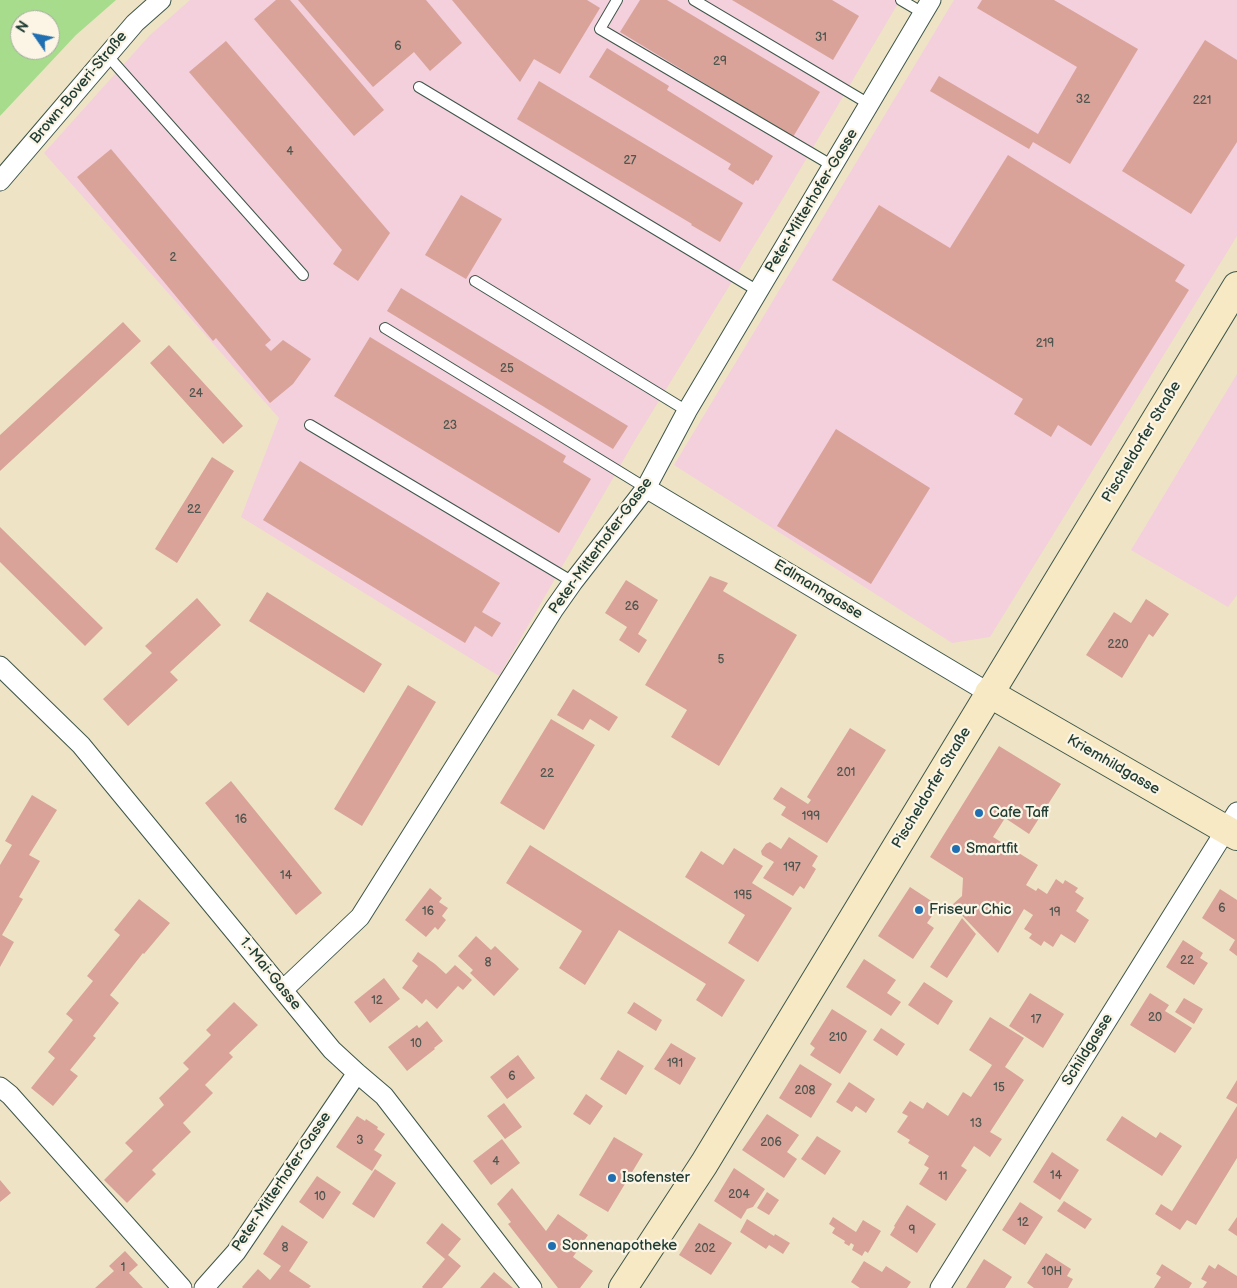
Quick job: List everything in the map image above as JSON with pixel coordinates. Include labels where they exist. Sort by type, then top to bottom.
[{"type":"main road","name":"Pischeldorfer Straße","points":[[623,1288],[704,1164],[1237,286]]},
{"type":"main road","name":"Kriemhildgasse","points":[[990,693],[1233,826]]},
{"type":"street","name":"Brown-Boveri-Straße","points":[[0,180],[135,22],[161,0]]},
{"type":"street","name":"Peter-Mitterhofer-Gasse","points":[[283,990],[360,917],[554,609],[646,488],[687,411],[927,7]]},
{"type":"street","name":"Edlmanngasse","points":[[646,488],[990,693]]},
{"type":"street","name":"1.-Mai-Gasse","points":[[0,666],[81,745],[332,1050],[384,1096],[532,1288]]},
{"type":"street","name":"Schildgasse","points":[[940,1288],[1233,826]]},
{"type":"street","name":"Peter-Mitterhofer-Gasse","points":[[204,1288],[236,1252],[357,1074]]},
{"type":"street","points":[[0,1087],[10,1095],[182,1288]]},
{"type":"lane","points":[[617,0],[600,29],[833,166]]},
{"type":"lane","points":[[694,0],[869,104]]},
{"type":"lane","points":[[901,0],[927,7]]},
{"type":"lane","points":[[107,55],[303,275]]},
{"type":"lane","points":[[419,87],[758,291]]},
{"type":"lane","points":[[475,281],[687,411]]},
{"type":"lane","points":[[385,328],[646,488]]},
{"type":"lane","points":[[310,426],[573,582]]},
{"type":"shaded area","points":[[190,0],[900,0],[785,195],[635,440],[499,676],[241,517],[279,418],[44,153],[150,35]]},
{"type":"shaded area","points":[[954,0],[1237,0],[1237,236],[990,637],[952,643],[674,465]]},
{"type":"shaded area","points":[[1237,374],[1237,595],[1228,607],[1131,550]]},
{"type":"green space","points":[[0,0],[116,0],[76,35],[60,52],[60,10],[10,10],[10,60],[53,60],[0,116]]},
{"type":"building","points":[[276,0],[290,0],[384,110],[354,136],[254,19]]},
{"type":"building","points":[[298,0],[426,0],[462,43],[430,71],[414,52],[373,87]]},
{"type":"building","points":[[452,0],[587,0],[600,8],[560,74],[534,59],[520,82]]},
{"type":"building","points":[[640,0],[667,0],[820,92],[793,137],[620,32]]},
{"type":"building","points":[[732,0],[832,0],[859,16],[833,60]]},
{"type":"building","points":[[982,0],[1054,0],[1138,49],[1070,164],[1033,142],[1029,149],[930,91],[939,76],[1038,134],[1077,67],[977,8]]},
{"type":"building","points":[[1205,40],[1237,60],[1237,142],[1191,214],[1122,171]]},
{"type":"building","points":[[226,41],[390,233],[358,281],[333,264],[342,250],[189,72]]},
{"type":"building","points":[[607,48],[669,86],[667,90],[773,156],[758,181],[756,180],[753,185],[728,169],[731,164],[589,77]]},
{"type":"building","points":[[539,81],[743,203],[720,242],[517,119]]},
{"type":"building","points":[[111,149],[271,340],[265,345],[271,351],[283,340],[311,359],[293,384],[270,403],[216,338],[213,341],[77,177]]},
{"type":"building","points":[[1008,155],[1185,265],[1175,281],[1189,290],[1091,446],[1058,425],[1051,437],[1014,414],[1023,399],[832,280],[879,205],[950,248]]},
{"type":"building","points":[[461,195],[502,219],[466,279],[425,255]]},
{"type":"building","points":[[401,288],[628,426],[613,449],[387,311]]},
{"type":"building","points":[[123,322],[141,341],[0,471],[0,435]]},
{"type":"building","points":[[370,337],[566,456],[563,462],[591,479],[559,533],[334,396]]},
{"type":"building","points":[[169,345],[243,426],[223,444],[150,363]]},
{"type":"building","points":[[836,429],[930,488],[871,584],[777,526]]},
{"type":"building","points":[[212,457],[234,471],[177,563],[155,549]]},
{"type":"building","points":[[300,461],[500,583],[482,612],[501,623],[492,637],[475,626],[465,643],[263,520]]},
{"type":"building","points":[[0,527],[103,628],[85,646],[0,562]]},
{"type":"building","points":[[710,576],[728,583],[723,591],[797,635],[719,766],[671,737],[687,710],[645,685]]},
{"type":"building","points":[[626,580],[658,600],[638,634],[647,640],[639,653],[619,640],[627,627],[605,613]]},
{"type":"building","points":[[267,592],[382,664],[364,693],[249,621]]},
{"type":"building","points":[[197,598],[221,625],[170,672],[178,680],[128,726],[103,699],[152,653],[145,646]]},
{"type":"building","points":[[1146,599],[1169,614],[1153,637],[1149,634],[1122,678],[1086,655],[1114,612],[1131,623]]},
{"type":"building","points":[[408,685],[436,702],[362,826],[334,809]]},
{"type":"building","points":[[573,689],[618,717],[609,731],[590,719],[583,730],[557,715]]},
{"type":"building","points":[[551,719],[595,745],[544,830],[500,803]]},
{"type":"building","points":[[850,728],[886,750],[827,843],[781,815],[786,807],[773,799],[781,787],[808,804],[811,800],[807,797]]},
{"type":"building","points":[[999,746],[1061,784],[1029,834],[1005,818],[993,837],[1038,865],[1026,885],[1036,891],[1038,888],[1047,894],[1056,879],[1063,884],[1065,880],[1078,888],[1075,892],[1084,898],[1076,911],[1089,920],[1075,943],[1061,934],[1053,947],[1044,941],[1041,946],[1029,938],[1032,934],[1024,929],[1033,915],[1024,909],[998,953],[952,905],[962,896],[963,878],[930,857]]},
{"type":"building","points":[[231,781],[322,893],[296,915],[205,803]]},
{"type":"building","points":[[32,795],[57,810],[29,855],[40,861],[19,897],[23,899],[2,935],[14,942],[0,967],[0,865],[12,845],[5,841]]},
{"type":"building","points":[[789,837],[818,856],[812,866],[816,869],[804,889],[800,886],[793,896],[763,878],[774,862],[762,855],[761,851],[770,842],[781,849]]},
{"type":"building","points":[[530,845],[745,980],[722,1017],[696,1000],[706,984],[619,930],[585,985],[559,968],[582,931],[506,883]]},
{"type":"building","points":[[734,848],[763,866],[752,883],[792,908],[758,962],[728,943],[745,915],[685,877],[701,851],[723,865]]},
{"type":"building","points":[[910,887],[939,906],[927,923],[934,928],[913,959],[878,936]]},
{"type":"building","points":[[430,888],[442,898],[439,902],[448,908],[442,916],[446,920],[438,930],[435,927],[426,937],[405,920]]},
{"type":"building","points":[[1220,889],[1237,900],[1237,956],[1229,950],[1235,940],[1202,918]]},
{"type":"building","points":[[139,899],[170,923],[143,953],[110,995],[119,1003],[93,1036],[96,1038],[70,1070],[78,1076],[53,1106],[31,1088],[55,1058],[48,1052],[73,1020],[66,1014],[93,981],[87,976],[120,935],[114,930]]},
{"type":"building","points":[[962,918],[976,934],[947,978],[930,967]]},
{"type":"building","points":[[476,936],[491,950],[495,946],[519,969],[494,996],[470,973],[473,970],[458,956]]},
{"type":"building","points":[[1183,940],[1203,953],[1200,958],[1208,963],[1194,985],[1166,967]]},
{"type":"building","points":[[418,952],[446,974],[455,965],[472,980],[463,990],[458,986],[437,1009],[426,999],[422,1004],[402,988],[418,966],[412,961]]},
{"type":"building","points":[[864,959],[896,980],[887,993],[901,1002],[891,1016],[846,987]]},
{"type":"building","points":[[384,978],[400,999],[370,1023],[354,1002]]},
{"type":"building","points":[[924,982],[953,1001],[938,1025],[908,1005]]},
{"type":"building","points":[[1030,993],[1064,1014],[1043,1048],[1009,1026]]},
{"type":"building","points":[[1150,993],[1169,1005],[1165,1011],[1192,1028],[1175,1053],[1130,1025]]},
{"type":"building","points":[[1184,998],[1203,1009],[1194,1024],[1175,1012]]},
{"type":"building","points":[[234,1002],[258,1025],[229,1053],[233,1057],[205,1085],[213,1093],[183,1123],[191,1132],[152,1170],[156,1174],[127,1203],[104,1180],[133,1151],[125,1143],[164,1105],[159,1098],[189,1069],[183,1063],[211,1035],[206,1030]]},
{"type":"building","points":[[634,1002],[662,1020],[656,1031],[627,1013]]},
{"type":"building","points":[[832,1009],[867,1031],[840,1074],[810,1055],[815,1048],[810,1044]]},
{"type":"building","points":[[990,1017],[1024,1038],[1005,1067],[1024,1080],[990,1132],[1002,1139],[990,1157],[974,1146],[961,1166],[967,1170],[946,1201],[919,1184],[929,1168],[924,1165],[929,1156],[908,1143],[910,1140],[897,1132],[908,1116],[902,1113],[910,1101],[923,1109],[927,1102],[948,1116],[963,1092],[971,1097],[992,1065],[969,1050]]},
{"type":"building","points":[[427,1021],[443,1041],[407,1071],[388,1047],[417,1025],[419,1028]]},
{"type":"building","points":[[881,1028],[905,1044],[897,1056],[873,1040]]},
{"type":"building","points":[[671,1043],[696,1058],[680,1085],[654,1069]]},
{"type":"building","points":[[618,1050],[644,1066],[626,1095],[600,1079]]},
{"type":"building","points":[[518,1055],[535,1078],[507,1099],[490,1077]]},
{"type":"building","points":[[800,1064],[832,1084],[811,1118],[779,1098]]},
{"type":"building","points":[[1237,1080],[1237,1104],[1226,1098]]},
{"type":"building","points":[[849,1082],[875,1099],[866,1113],[856,1106],[852,1112],[836,1102]]},
{"type":"building","points":[[586,1094],[603,1106],[590,1125],[573,1114]]},
{"type":"building","points":[[504,1103],[522,1127],[505,1139],[487,1116]]},
{"type":"building","points":[[1237,1106],[1237,1158],[1196,1225],[1187,1220],[1180,1230],[1155,1214],[1161,1204],[1172,1211]]},
{"type":"building","points":[[767,1114],[799,1135],[787,1152],[797,1159],[784,1178],[742,1150]]},
{"type":"building","points":[[357,1116],[365,1121],[366,1119],[385,1134],[374,1150],[382,1155],[372,1171],[336,1147]]},
{"type":"building","points":[[1122,1116],[1156,1138],[1160,1132],[1182,1146],[1162,1176],[1106,1140]]},
{"type":"building","points":[[817,1136],[841,1151],[825,1175],[801,1159]]},
{"type":"building","points":[[614,1137],[643,1154],[608,1212],[579,1195]]},
{"type":"building","points":[[502,1139],[520,1163],[491,1185],[473,1161]]},
{"type":"building","points":[[1052,1152],[1079,1170],[1060,1200],[1033,1182]]},
{"type":"building","points":[[734,1168],[765,1189],[753,1207],[747,1209],[741,1219],[714,1201]]},
{"type":"building","points":[[375,1169],[396,1183],[374,1218],[352,1204]]},
{"type":"building","points":[[317,1176],[341,1192],[323,1219],[299,1202]]},
{"type":"building","points":[[0,1180],[11,1193],[0,1202]]},
{"type":"building","name":"Sonnenapotheke","points":[[512,1188],[546,1231],[558,1214],[588,1235],[573,1257],[593,1271],[580,1288],[558,1288],[508,1224],[511,1222],[497,1204]]},
{"type":"building","points":[[767,1192],[779,1200],[769,1215],[757,1208]]},
{"type":"building","points":[[1064,1201],[1092,1219],[1085,1229],[1057,1211]]},
{"type":"building","points":[[1020,1202],[1043,1217],[1025,1245],[1002,1230]]},
{"type":"building","points":[[907,1205],[936,1224],[917,1253],[890,1235]]},
{"type":"building","points":[[833,1217],[856,1232],[863,1220],[881,1231],[868,1253],[865,1251],[862,1256],[852,1250],[854,1245],[851,1243],[849,1246],[844,1243],[845,1241],[832,1233],[835,1228],[829,1224]]},
{"type":"building","points":[[1237,1217],[1237,1236],[1228,1230]]},
{"type":"building","points":[[747,1219],[774,1236],[775,1234],[790,1243],[783,1254],[769,1245],[766,1249],[740,1232]]},
{"type":"building","points":[[442,1223],[461,1239],[448,1255],[461,1266],[442,1288],[423,1288],[445,1259],[426,1243]]},
{"type":"building","points":[[699,1223],[732,1243],[711,1275],[679,1255]]},
{"type":"building","points":[[282,1225],[308,1242],[289,1271],[311,1286],[309,1288],[243,1288],[258,1269],[270,1280],[281,1266],[263,1254]]},
{"type":"building","points":[[125,1251],[138,1265],[129,1273],[143,1288],[95,1288],[114,1271],[109,1266]]},
{"type":"building","points":[[1046,1253],[1071,1269],[1067,1276],[1073,1279],[1068,1288],[1034,1288],[1027,1283]]},
{"type":"building","points":[[984,1259],[1012,1277],[1005,1288],[966,1288]]},
{"type":"building","points":[[864,1261],[882,1272],[886,1266],[911,1282],[907,1288],[860,1288],[851,1282]]},
{"type":"building","points":[[1162,1264],[1192,1283],[1189,1288],[1154,1288],[1161,1277],[1156,1274]]},
{"type":"building","points":[[1218,1264],[1237,1276],[1237,1288],[1203,1288],[1207,1282],[1201,1279],[1209,1265],[1215,1269]]},
{"type":"building","points":[[494,1272],[513,1288],[480,1288]]},
{"type":"place","name":"Cafe Taff","points":[[979,813]]},
{"type":"place","name":"Smartfit","points":[[956,849]]},
{"type":"place","name":"Friseur Chic","points":[[919,910]]},
{"type":"place","name":"Isofenster","points":[[612,1178]]},
{"type":"place","name":"Sonnenapotheke","points":[[552,1246]]}]
